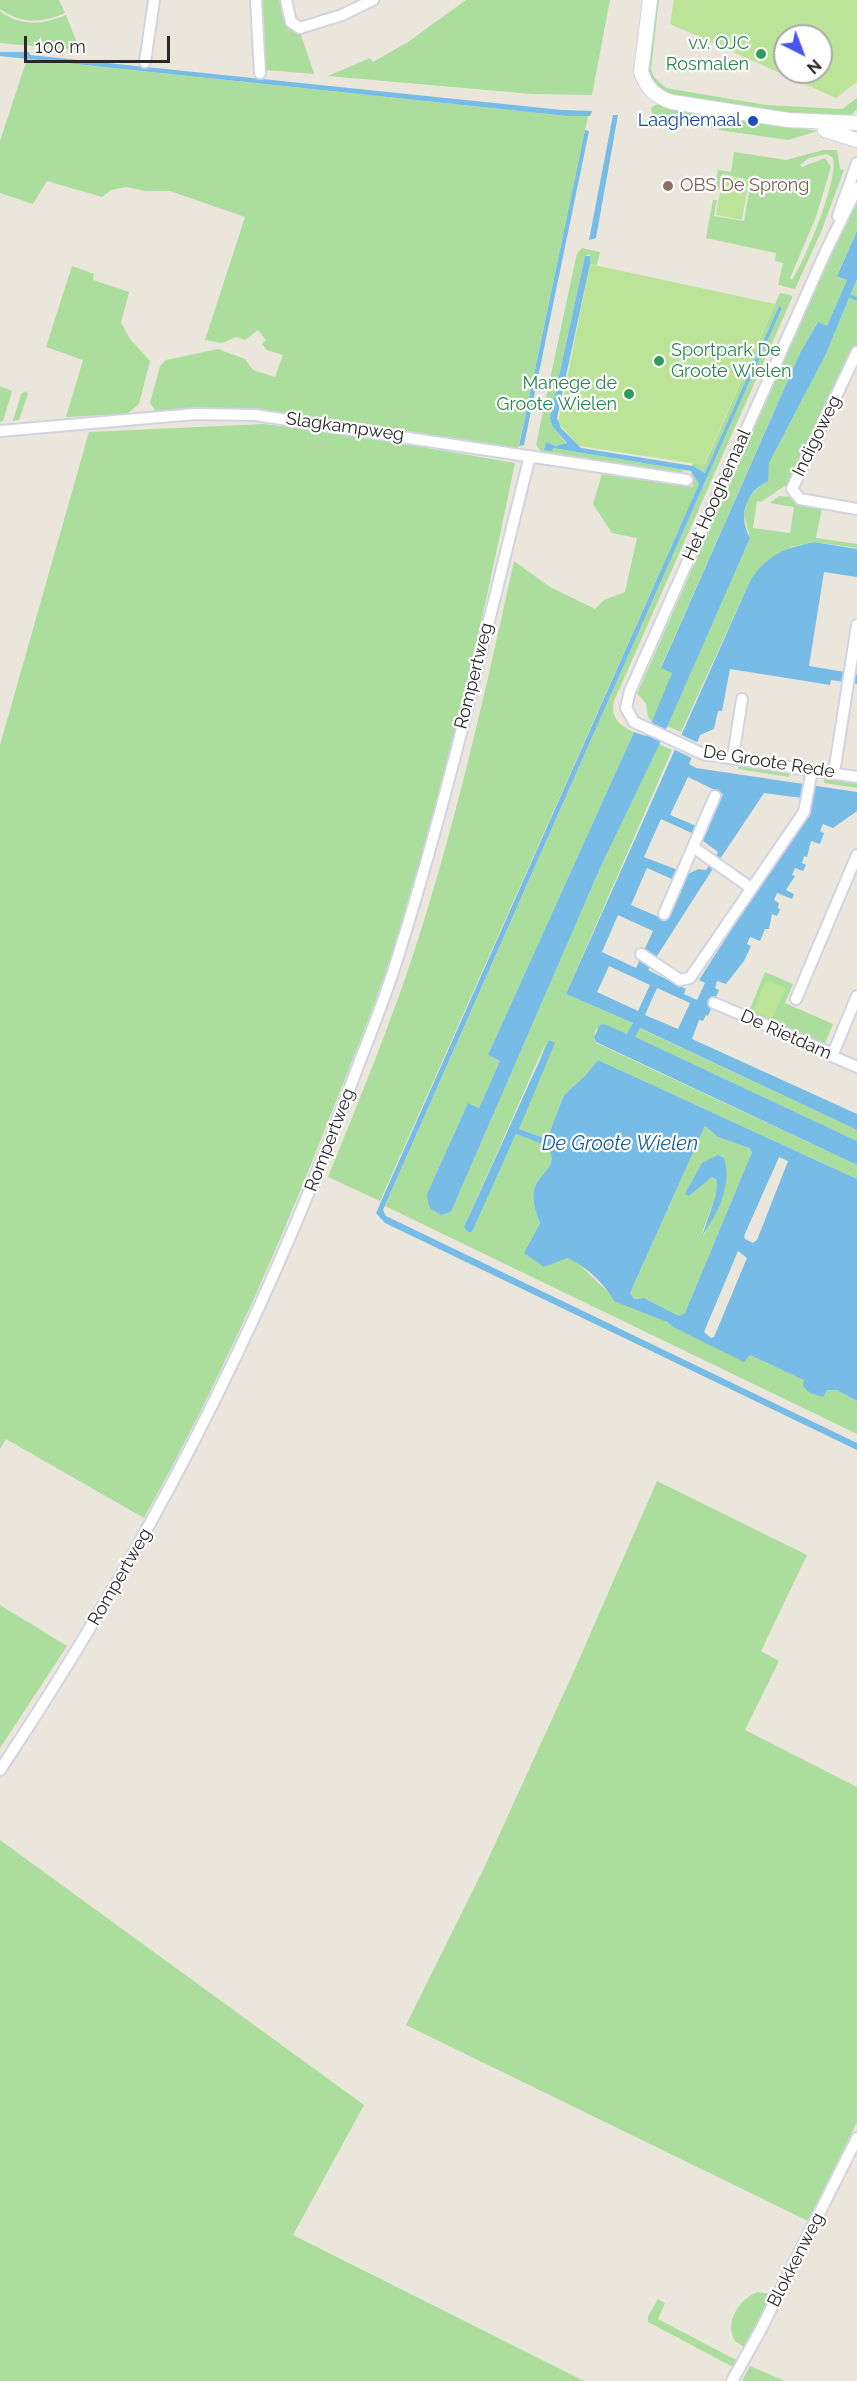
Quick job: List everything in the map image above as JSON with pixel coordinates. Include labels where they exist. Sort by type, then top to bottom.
[{"type":"street","points":[[145,62],[154,0]]},
{"type":"street","points":[[256,0],[260,73]]},
{"type":"street","points":[[286,0],[291,22],[300,28],[342,15],[373,0]]},
{"type":"street","points":[[650,0],[641,72],[644,81],[655,94],[672,102],[789,120],[857,126],[857,140],[848,135],[789,120]]},
{"type":"street","name":"Het Hooghemaal","points":[[825,254],[857,163]]},
{"type":"street","name":"Het Hooghemaal","points":[[648,730],[629,716],[626,708],[628,696],[825,254],[857,188]]},
{"type":"street","name":"Indigoweg","points":[[857,352],[792,489],[800,499],[857,509]]},
{"type":"street","name":"Slagkampweg","points":[[0,431],[195,414],[255,415],[687,480]]},
{"type":"street","name":"Rompertweg","points":[[0,1770],[100,1613],[154,1520],[244,1345],[317,1175],[391,978],[438,823],[530,456]]},
{"type":"street","points":[[834,773],[857,625]]},
{"type":"street","points":[[733,757],[742,699]]},
{"type":"street","name":"De Groote Rede","points":[[648,730],[700,752],[857,777]]},
{"type":"street","points":[[641,954],[689,984],[806,806],[812,770]]},
{"type":"street","points":[[664,914],[715,796]]},
{"type":"street","points":[[695,843],[752,888]]},
{"type":"street","points":[[796,999],[857,855]]},
{"type":"street","points":[[832,1056],[857,996]]},
{"type":"street","name":"De Rietdam","points":[[714,1003],[826,1051],[857,1067]]},
{"type":"street","name":"Blokkenweg","points":[[732,2381],[760,2331],[857,2138]]},
{"type":"green space","points":[[0,0],[59,0],[65,13],[48,19],[24,19],[0,9]]},
{"type":"green space","points":[[261,0],[282,0],[292,31],[301,35],[314,74],[266,70]]},
{"type":"green space","points":[[466,0],[610,0],[592,95],[532,94],[328,76],[370,58],[373,62],[408,42]]},
{"type":"green space","points":[[654,0],[659,0],[651,69],[654,77],[666,88],[766,105],[842,109],[857,98],[857,109],[846,121],[671,96],[659,88],[651,78],[647,67],[647,41]]},
{"type":"green space","name":"v.v. OJC Rosmalen","points":[[674,0],[857,0],[857,82],[836,98],[805,84],[833,84],[833,24],[773,24],[773,70],[670,24]]},
{"type":"green space","points":[[0,11],[16,20],[32,23],[49,21],[66,15],[79,48],[75,50],[0,43]]},
{"type":"green space","points":[[27,59],[567,116],[588,116],[518,449],[289,415],[157,413],[150,403],[160,366],[166,360],[218,349],[245,359],[253,370],[275,377],[283,355],[267,350],[262,344],[266,340],[258,330],[245,340],[236,337],[222,343],[205,340],[245,217],[170,191],[146,191],[126,187],[111,190],[102,197],[47,181],[33,204],[0,193],[0,141]]},
{"type":"green space","points":[[657,104],[693,110],[692,117],[715,120],[714,128],[653,117],[651,108]]},
{"type":"green space","points":[[721,115],[818,131],[788,140],[719,130]]},
{"type":"green space","points":[[823,150],[837,150],[840,169],[844,170],[821,232],[795,289],[778,285],[783,263],[775,261],[776,253],[706,238],[713,200],[717,200],[714,216],[744,221],[751,180],[722,174],[719,190],[715,189],[718,170],[731,172],[734,152],[786,160]],"holes":[[[827,154],[833,158],[831,183],[826,201],[805,256],[792,280],[790,278],[816,217],[831,167],[825,158],[802,167],[800,165],[809,158]]]},
{"type":"green space","points":[[723,175],[749,180],[742,220],[716,215]]},
{"type":"green space","points":[[857,195],[857,231],[837,275],[847,280],[827,326],[817,323],[800,353],[661,667],[673,673],[652,722],[648,717],[646,703],[637,694]]},
{"type":"green space","points":[[582,248],[600,252],[597,265],[590,264],[590,254],[585,256],[550,418],[552,426],[567,444],[557,446],[546,442],[544,449],[553,448],[684,470],[679,476],[542,453],[536,445],[577,253]]},
{"type":"green space","name":"Sportpark De Groote Wielen","points":[[590,264],[775,304],[704,465],[579,446],[558,423]]},
{"type":"green space","points":[[72,266],[94,274],[93,280],[129,292],[121,323],[131,340],[150,361],[139,404],[127,414],[66,417],[83,360],[46,347]]},
{"type":"green space","points":[[857,279],[857,348],[792,481],[761,502],[757,501],[753,528],[790,533],[794,507],[770,503],[779,496],[791,497],[794,501],[822,508],[816,538],[857,544],[857,548],[814,542],[791,547],[750,581],[681,732],[667,726],[750,538],[744,515],[747,500],[762,484],[769,463],[825,356]]},
{"type":"green space","points":[[780,293],[791,295],[792,298],[614,701],[613,712],[617,721],[634,732],[488,1055],[500,1061],[479,1108],[468,1103],[427,1194],[427,1201],[434,1212],[443,1215],[451,1212],[601,866],[659,744],[672,750],[566,994],[633,1023],[628,1034],[596,1029],[594,1037],[596,1043],[857,1165],[857,1179],[598,1060],[584,1077],[564,1095],[547,1139],[519,1129],[546,1042],[464,1227],[472,1232],[516,1134],[549,1146],[551,1163],[536,1184],[533,1194],[540,1223],[527,1247],[553,1262],[567,1258],[577,1262],[620,1301],[744,1361],[750,1355],[805,1380],[803,1386],[837,1390],[857,1401],[857,1434],[385,1206],[782,308],[779,306],[706,473],[692,466],[693,462],[705,464]]},
{"type":"green space","points":[[0,386],[12,391],[3,421],[0,422]]},
{"type":"green space","points":[[26,391],[28,394],[19,420],[13,421],[21,394]]},
{"type":"green space","points":[[264,424],[346,434],[515,463],[478,637],[450,752],[419,866],[386,971],[310,1166],[245,1319],[171,1469],[144,1518],[6,1439],[0,1449],[0,745],[89,432]]},
{"type":"green space","points":[[691,471],[699,484],[380,1201],[328,1177],[370,1074],[424,920],[467,767],[514,561],[550,587],[595,609],[604,600],[625,592],[637,538],[612,533],[593,504],[602,474],[693,487]]},
{"type":"green space","points":[[739,765],[790,770],[789,777],[738,769]]},
{"type":"green space","points":[[825,776],[857,781],[857,788],[824,783]]},
{"type":"green space","points":[[765,972],[793,984],[785,1003],[833,1024],[824,1046],[748,1014]]},
{"type":"green space","points":[[766,980],[786,988],[772,1019],[753,1011]]},
{"type":"green space","points":[[639,1028],[857,1130],[857,1141],[634,1037]]},
{"type":"green space","points":[[705,1126],[718,1137],[749,1148],[752,1152],[685,1313],[679,1316],[644,1298],[634,1299],[630,1293]],"holes":[[[724,1158],[716,1211],[704,1235],[702,1233],[716,1195],[717,1180],[712,1177],[689,1196]]]},
{"type":"green space","points":[[657,1481],[807,1555],[761,1651],[779,1661],[745,1730],[857,1787],[857,2122],[808,2221],[406,2025],[484,1868]]},
{"type":"green space","points":[[0,1605],[67,1646],[0,1748]]},
{"type":"green space","points":[[0,1840],[364,2105],[293,2235],[584,2381],[0,2381]]},
{"type":"green space","points":[[757,2292],[771,2294],[744,2347],[735,2341],[732,2334],[732,2319],[744,2300]]},
{"type":"green space","points":[[658,2299],[665,2303],[658,2319],[736,2360],[733,2367],[648,2322],[648,2316]]},
{"type":"green space","points":[[750,2366],[785,2381],[742,2381]]},
{"type":"water","points":[[0,52],[29,52],[30,55],[562,110],[592,111],[590,116],[567,116],[0,56]]},
{"type":"water","points":[[613,115],[618,115],[596,238],[589,240]]},
{"type":"water","points":[[585,130],[589,131],[524,445],[519,446]]},
{"type":"water","points":[[857,231],[857,279],[825,356],[769,463],[768,481],[754,492],[746,505],[744,513],[750,538],[660,743],[601,866],[451,1212],[442,1215],[432,1210],[427,1194],[468,1103],[479,1108],[500,1061],[488,1055],[634,732],[646,736],[672,673],[661,668],[800,353],[818,322],[827,326],[847,280],[837,276]]},
{"type":"water","points":[[585,256],[590,256],[590,264],[557,418],[561,428],[581,448],[693,466],[705,473],[779,306],[782,308],[383,1210],[386,1216],[857,1443],[857,1450],[385,1223],[376,1213],[699,484],[691,471],[553,448],[552,451],[544,450],[546,442],[556,446],[567,443],[552,426],[550,418]]},
{"type":"water","name":"De Groote Wielen","points":[[814,542],[857,549],[857,577],[824,572],[809,666],[857,674],[857,684],[831,680],[830,685],[730,669],[722,711],[718,711],[714,729],[700,735],[689,764],[696,768],[857,792],[857,811],[833,828],[823,824],[820,831],[824,833],[820,844],[811,841],[807,857],[804,856],[802,863],[806,865],[803,871],[795,868],[792,875],[795,876],[786,890],[794,894],[792,899],[777,893],[774,900],[779,903],[778,908],[780,909],[777,916],[772,914],[769,929],[765,929],[760,941],[750,937],[747,944],[751,946],[744,961],[726,984],[717,981],[715,988],[719,990],[708,1016],[706,1015],[703,1021],[699,1020],[692,1039],[857,1114],[857,1130],[640,1028],[635,1037],[857,1141],[857,1165],[596,1042],[594,1037],[600,1025],[604,1024],[627,1034],[633,1023],[566,994],[750,581],[763,564],[777,554]],"holes":[[[688,777],[723,794],[706,830],[670,815]],[[764,793],[810,799],[808,811],[699,980],[705,983],[697,1000],[684,994],[686,989],[648,970],[714,867],[710,864],[706,870],[698,869],[688,874],[644,857],[661,819],[694,834],[718,852],[716,856],[720,859]],[[647,868],[683,884],[666,920],[631,905]],[[618,915],[653,931],[636,968],[602,952]],[[609,966],[650,985],[638,1011],[597,992]],[[657,988],[690,1003],[678,1029],[645,1015]]]},
{"type":"water","name":"De Groote Wielen","points":[[549,1040],[555,1043],[519,1129],[547,1139],[564,1095],[584,1077],[598,1060],[857,1179],[857,1401],[837,1390],[827,1390],[823,1397],[810,1393],[803,1386],[804,1380],[750,1355],[744,1362],[667,1322],[614,1301],[594,1276],[581,1265],[567,1258],[544,1267],[524,1253],[540,1223],[533,1193],[536,1184],[551,1163],[548,1146],[516,1134],[472,1232],[468,1232],[464,1227]],"holes":[[[705,1126],[718,1137],[749,1148],[752,1152],[685,1313],[679,1316],[644,1298],[634,1299],[630,1293]],[[779,1157],[788,1161],[757,1240],[753,1243],[744,1236]],[[738,1251],[747,1258],[714,1337],[711,1338],[704,1332]]]},
{"type":"water","points":[[718,1155],[724,1158],[725,1189],[718,1209],[702,1236],[716,1195],[717,1180],[712,1177],[689,1196],[685,1194],[702,1163]]},
{"type":"pier","points":[[677,733],[701,744],[694,759],[671,748]]},
{"type":"waterway","points":[[850,296],[857,299]]},
{"type":"place","name":"v.v. OJC Rosmalen","points":[[761,54]]},
{"type":"place","name":"Laaghemaal","points":[[753,121]]},
{"type":"place","name":"OBS De Sprong","points":[[668,186]]},
{"type":"place","name":"Sportpark De Groote Wielen","points":[[659,361]]},
{"type":"place","name":"Manege de Groote Wielen","points":[[629,394]]}]
